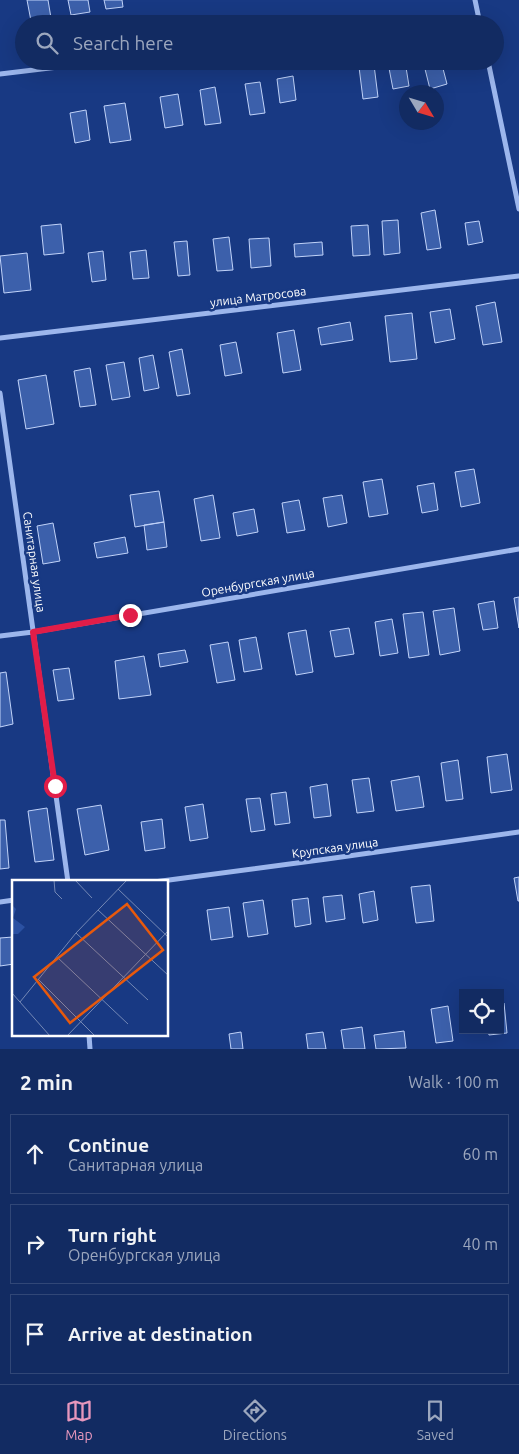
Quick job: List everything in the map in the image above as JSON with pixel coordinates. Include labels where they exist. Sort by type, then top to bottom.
[{"type":"street","points":[[475,0],[479,15]]},
{"type":"street","points":[[0,74],[33,70]]},
{"type":"street","points":[[490,70],[519,209]]},
{"type":"street","name":"улица Матросова","points":[[0,338],[519,276]]},
{"type":"street","name":"Санитарная улица","points":[[0,393],[68,880]]},
{"type":"street","name":"Оренбургская улица","points":[[0,636],[33,632],[519,549]]},
{"type":"street","name":"Крупская улица","points":[[169,880],[519,832]]},
{"type":"street","points":[[88,1036],[90,1049]]},
{"type":"building","points":[[27,0],[48,0],[50,15],[30,15]]},
{"type":"building","points":[[68,0],[88,0],[90,12],[71,15]]},
{"type":"building","points":[[104,0],[122,0],[123,7],[106,9]]},
{"type":"building","points":[[359,70],[375,70],[378,97],[363,99]]},
{"type":"building","points":[[389,70],[406,70],[409,85],[399,85],[399,88],[393,89]]},
{"type":"building","points":[[425,70],[443,70],[447,84],[429,85]]},
{"type":"building","points":[[293,76],[296,100],[280,103],[277,79]]},
{"type":"building","points":[[260,82],[265,113],[250,115],[245,84]]},
{"type":"building","points":[[215,87],[221,123],[205,125],[200,90]]},
{"type":"building","points":[[178,94],[183,125],[165,128],[160,97]]},
{"type":"building","points":[[125,103],[131,140],[110,143],[104,106]]},
{"type":"building","points":[[86,110],[90,140],[75,143],[70,113]]},
{"type":"building","points":[[435,210],[441,248],[427,250],[421,213]]},
{"type":"building","points":[[398,220],[400,253],[384,255],[382,221]]},
{"type":"building","points":[[479,221],[483,242],[468,245],[465,223]]},
{"type":"building","points":[[61,224],[64,253],[44,255],[41,226]]},
{"type":"building","points":[[368,225],[370,255],[353,256],[351,226]]},
{"type":"building","points":[[229,237],[233,270],[217,271],[213,239]]},
{"type":"building","points":[[269,238],[271,266],[251,268],[249,239]]},
{"type":"building","points":[[187,241],[190,275],[178,276],[174,242]]},
{"type":"building","points":[[322,242],[323,255],[295,257],[294,244]]},
{"type":"building","points":[[146,250],[149,278],[133,279],[130,252]]},
{"type":"building","points":[[103,251],[106,280],[92,282],[88,253]]},
{"type":"building","points":[[27,253],[31,290],[4,293],[0,256]]},
{"type":"building","points":[[495,302],[502,342],[483,345],[476,306]]},
{"type":"building","points":[[450,309],[455,339],[435,343],[430,312]]},
{"type":"building","points":[[412,313],[417,359],[390,362],[385,316]]},
{"type":"building","points":[[350,322],[353,340],[321,345],[318,328]]},
{"type":"building","points":[[294,330],[301,370],[283,373],[277,333]]},
{"type":"building","points":[[236,342],[242,373],[225,376],[220,345]]},
{"type":"building","points":[[182,349],[190,394],[177,396],[169,352]]},
{"type":"building","points":[[153,355],[159,388],[144,391],[139,358]]},
{"type":"building","points":[[124,362],[130,397],[112,400],[106,365]]},
{"type":"building","points":[[90,368],[96,405],[80,407],[74,371]]},
{"type":"building","points":[[46,375],[54,424],[26,429],[18,380]]},
{"type":"building","points":[[474,469],[480,503],[461,507],[455,472]]},
{"type":"building","points":[[382,479],[388,514],[369,517],[363,482]]},
{"type":"building","points":[[434,483],[438,510],[422,513],[417,486]]},
{"type":"building","points":[[159,491],[164,522],[135,527],[130,495]]},
{"type":"building","points":[[213,495],[220,538],[201,541],[194,499]]},
{"type":"building","points":[[342,495],[347,523],[328,527],[323,498]]},
{"type":"building","points":[[299,500],[305,530],[287,533],[282,503]]},
{"type":"building","points":[[254,509],[258,532],[237,536],[233,513]]},
{"type":"building","points":[[164,522],[167,547],[147,550],[144,525]]},
{"type":"building","points":[[53,523],[60,561],[43,564],[37,526]]},
{"type":"building","points":[[125,537],[128,553],[97,558],[94,543]]},
{"type":"building","points":[[519,597],[519,628],[514,598]]},
{"type":"building","points":[[494,601],[498,628],[483,630],[478,604]]},
{"type":"building","points":[[454,608],[460,651],[440,655],[433,611]]},
{"type":"building","points":[[423,612],[429,655],[409,658],[403,614]]},
{"type":"building","points":[[392,619],[398,653],[380,656],[375,622]]},
{"type":"building","points":[[349,628],[354,654],[335,657],[330,631]]},
{"type":"building","points":[[306,630],[313,672],[296,675],[288,633]]},
{"type":"building","points":[[256,637],[262,669],[244,672],[239,640]]},
{"type":"building","points":[[228,642],[235,680],[217,683],[210,645]]},
{"type":"building","points":[[185,650],[188,662],[160,667],[158,654]]},
{"type":"building","points":[[144,656],[151,695],[119,699],[115,661]]},
{"type":"building","points":[[69,668],[74,699],[58,701],[53,670]]},
{"type":"building","points":[[6,672],[13,724],[0,727],[0,673]]},
{"type":"building","points":[[507,754],[512,790],[491,793],[487,757]]},
{"type":"building","points":[[458,760],[463,799],[446,801],[441,763]]},
{"type":"building","points":[[419,776],[424,807],[396,811],[391,781]]},
{"type":"building","points":[[369,778],[374,811],[357,813],[352,780]]},
{"type":"building","points":[[327,784],[331,816],[314,818],[310,787]]},
{"type":"building","points":[[286,792],[290,823],[275,825],[271,794]]},
{"type":"building","points":[[260,798],[265,830],[251,832],[246,799]]},
{"type":"building","points":[[203,804],[208,838],[190,841],[185,807]]},
{"type":"building","points":[[101,805],[109,850],[85,855],[77,809]]},
{"type":"building","points":[[47,808],[54,860],[35,862],[28,811]]},
{"type":"building","points":[[162,819],[165,848],[145,851],[141,822]]},
{"type":"building","points":[[0,820],[5,820],[9,868],[0,869]]},
{"type":"building","points":[[519,877],[519,901],[518,901],[514,878]]},
{"type":"building","points":[[430,885],[434,921],[416,923],[411,887]]},
{"type":"building","points":[[374,891],[378,920],[363,923],[359,894]]},
{"type":"building","points":[[342,895],[345,919],[326,922],[323,897]]},
{"type":"building","points":[[308,898],[311,924],[295,927],[292,900]]},
{"type":"building","points":[[263,900],[268,934],[248,937],[243,903]]},
{"type":"building","points":[[229,907],[233,937],[211,940],[207,910]]},
{"type":"building","points":[[12,937],[12,964],[0,966],[0,938]]},
{"type":"building","points":[[504,1003],[507,1033],[504,1033]]},
{"type":"building","points":[[448,1006],[453,1041],[436,1043],[431,1009]]},
{"type":"building","points":[[362,1027],[365,1049],[344,1049],[341,1030]]},
{"type":"building","points":[[404,1031],[406,1048],[376,1049],[374,1035]]},
{"type":"building","points":[[241,1032],[243,1049],[231,1049],[229,1034]]},
{"type":"building","points":[[323,1032],[326,1049],[308,1049],[306,1034]]},
{"type":"route","points":[[55,786],[33,632],[130,615]]}]
